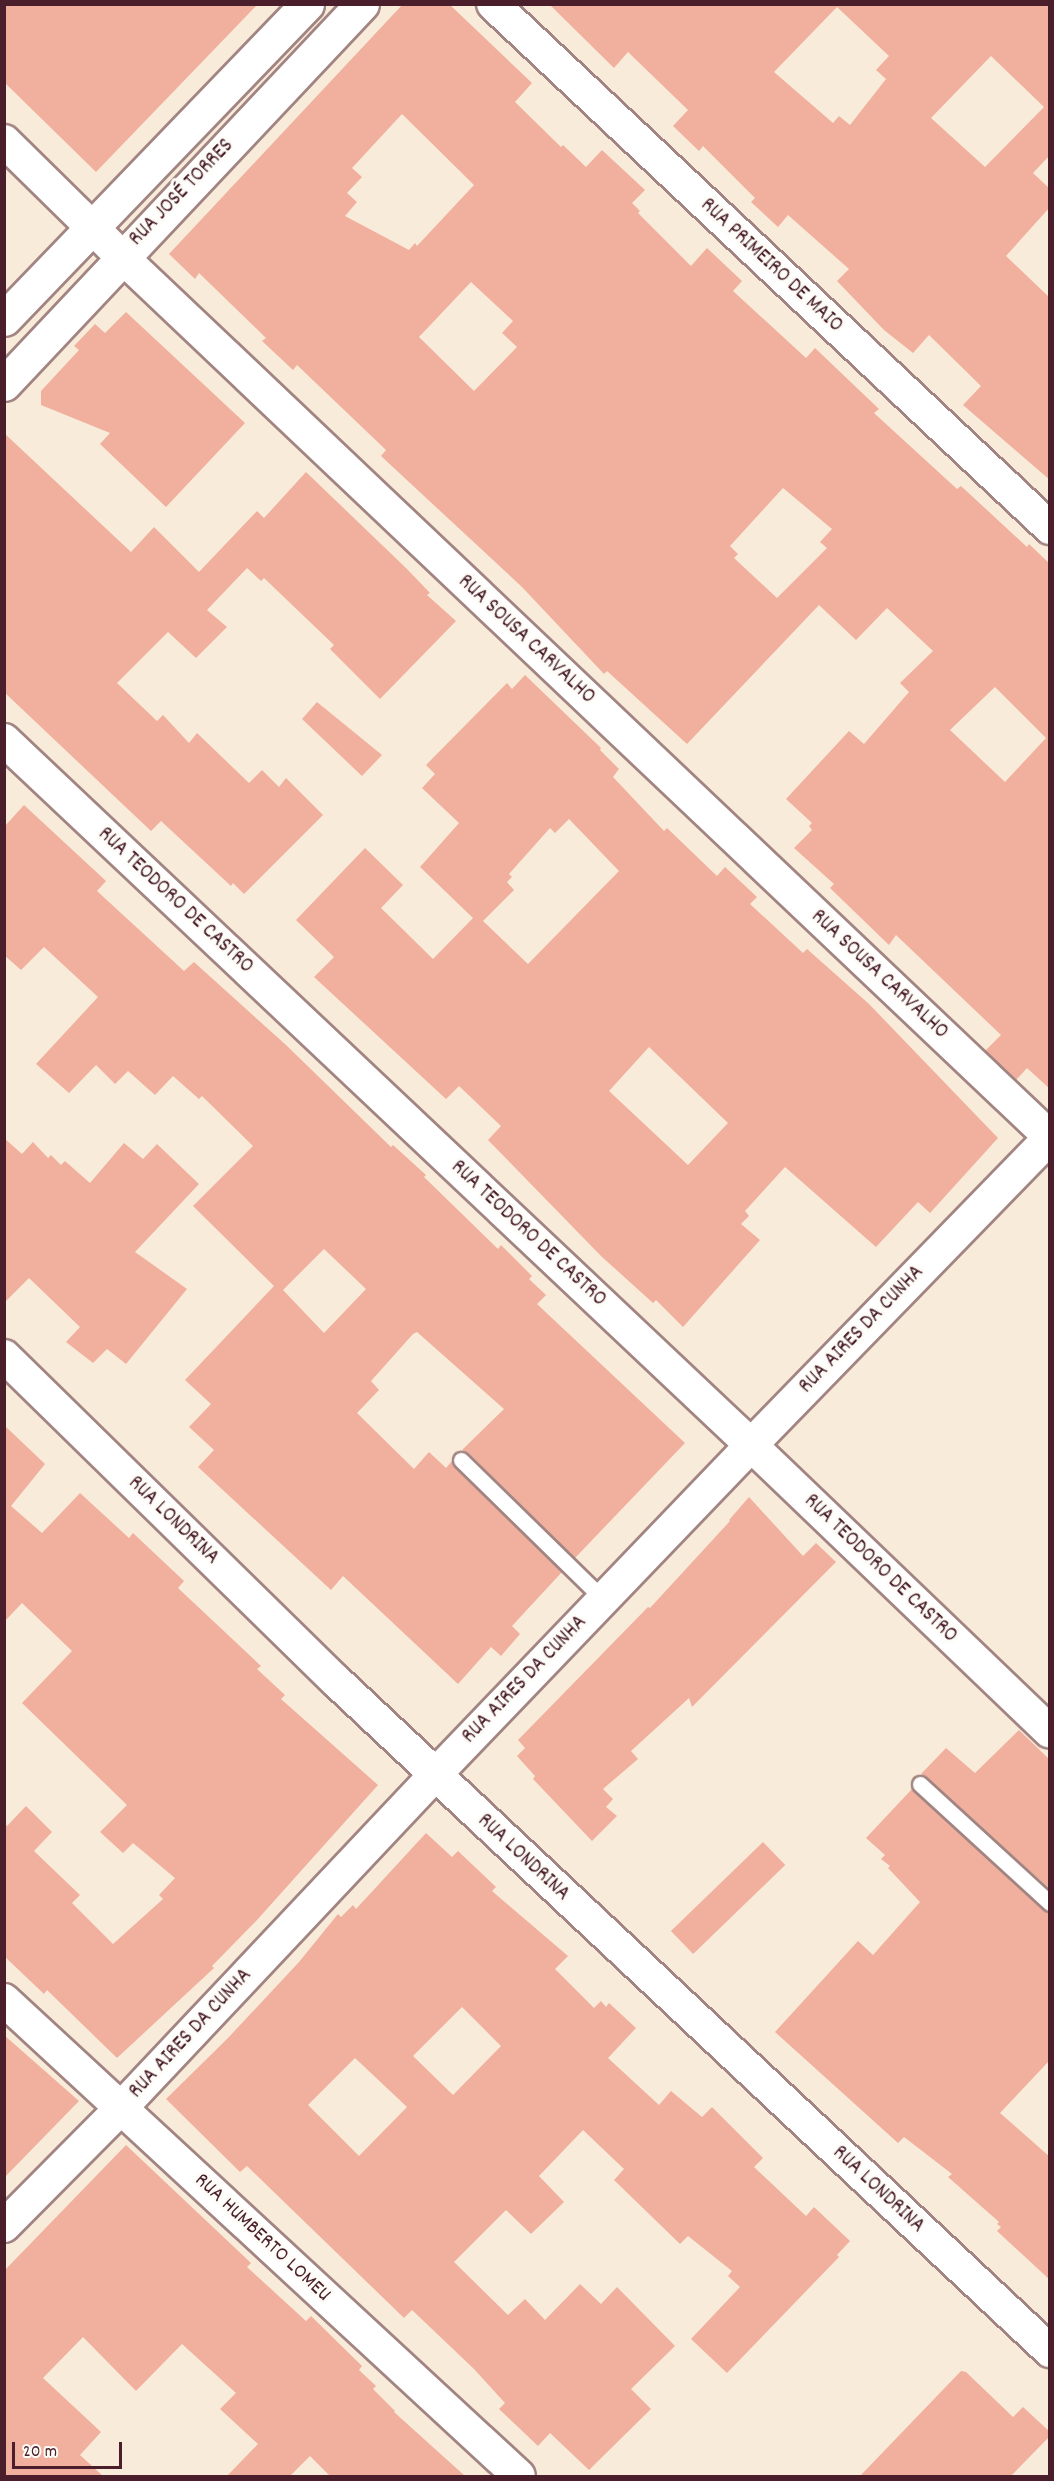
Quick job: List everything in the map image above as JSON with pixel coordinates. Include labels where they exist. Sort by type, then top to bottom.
[{"type":"street","name":"RUA JOSÉ TORRES","points":[[4,319],[307,4]]},
{"type":"street","name":"RUA JOSÉ TORRES","points":[[4,384],[362,4]]},
{"type":"street","name":"RUA PRIMEIRO DE MAIO","points":[[493,4],[1050,528]]},
{"type":"street","name":"RUA SOUSA CARVALHO","points":[[4,141],[122,257],[1050,1138]]},
{"type":"street","name":"RUA TEODORO DE CASTRO","points":[[4,740],[751,1445],[1050,1732]]},
{"type":"street","name":"RUA AIRES DA CUNHA","points":[[4,2226],[122,2107],[751,1445],[1050,1138]]},
{"type":"street","name":"RUA LONDRINA","points":[[4,1356],[435,1775],[1050,2352]]},
{"type":"street","name":"RUA HUMBERTO LOMEU","points":[[4,2000],[519,2476]]},
{"type":"lane","points":[[461,1460],[603,1599]]},
{"type":"lane","points":[[920,1784],[1050,1903]]},
{"type":"building","points":[[4,4],[258,4],[96,172],[4,82]]},
{"type":"building","points":[[403,4],[449,4],[532,83],[515,102],[561,147],[563,145],[586,167],[602,150],[645,190],[632,203],[640,211],[638,213],[691,266],[707,248],[742,281],[733,291],[806,358],[815,348],[879,409],[874,413],[957,489],[961,486],[1027,547],[1029,544],[1050,564],[1050,1089],[1027,1068],[1016,1080],[985,1051],[1001,1035],[896,935],[889,945],[830,888],[834,884],[794,848],[812,830],[809,826],[812,823],[786,799],[849,731],[864,744],[909,692],[900,683],[933,651],[887,608],[856,640],[819,605],[687,744],[607,671],[604,674],[522,587],[381,456],[386,450],[297,365],[293,370],[262,341],[266,338],[199,273],[195,279],[169,254]],"holes":[[[402,114],[474,185],[417,246],[415,243],[409,250],[345,216],[357,202],[347,193],[362,177],[352,168]],[[471,282],[513,321],[502,333],[517,347],[474,391],[419,337]],[[783,488],[832,529],[820,542],[827,548],[777,598],[734,558],[738,554],[730,546]],[[995,687],[1046,738],[1005,782],[950,730]]]},
{"type":"building","points":[[549,4],[1050,4],[1050,155],[1033,173],[1050,189],[1050,207],[1006,256],[1050,298],[1050,480],[963,405],[981,386],[929,335],[913,353],[884,330],[837,281],[849,269],[788,215],[778,227],[751,202],[755,198],[703,146],[699,151],[673,126],[688,110],[628,52],[614,68]],"holes":[[[837,7],[889,56],[876,70],[886,79],[850,125],[839,116],[833,123],[774,72]],[[991,56],[1044,107],[985,167],[931,118]]]},
{"type":"building","points":[[126,312],[245,423],[166,507],[100,444],[110,433],[41,405],[41,391],[79,350],[74,346],[95,324],[105,333]]},
{"type":"building","points":[[4,433],[131,552],[154,527],[199,572],[257,511],[264,518],[306,472],[407,569],[430,593],[427,595],[456,621],[380,699],[330,649],[334,645],[264,578],[261,581],[247,568],[207,610],[227,627],[196,658],[168,632],[117,683],[157,721],[163,715],[189,743],[197,733],[249,783],[262,770],[279,787],[286,778],[323,815],[244,894],[233,883],[231,886],[161,821],[151,831],[4,692]]},
{"type":"building","points":[[525,675],[601,748],[600,750],[619,769],[613,777],[664,831],[667,828],[717,876],[725,867],[757,897],[750,904],[803,953],[807,949],[869,1004],[998,1138],[930,1213],[918,1202],[876,1247],[785,1167],[745,1211],[749,1216],[741,1224],[760,1240],[683,1327],[656,1300],[653,1303],[601,1256],[488,1140],[501,1126],[459,1086],[446,1099],[314,977],[334,957],[296,920],[365,848],[403,885],[381,908],[433,959],[473,918],[420,867],[459,823],[422,788],[435,774],[426,765],[507,683],[512,689]],"holes":[[[569,819],[619,871],[528,964],[483,921],[514,890],[507,882],[512,877],[509,874],[550,828],[555,833]],[[649,1047],[728,1123],[688,1165],[609,1091]]]},
{"type":"building","points":[[317,702],[382,755],[362,776],[302,719]]},
{"type":"building","points":[[24,805],[106,881],[97,891],[184,971],[194,962],[286,1045],[391,1147],[393,1145],[426,1175],[424,1177],[498,1249],[501,1245],[532,1276],[529,1279],[546,1295],[537,1304],[685,1443],[575,1558],[468,1453],[462,1450],[504,1409],[417,1332],[413,1334],[371,1381],[379,1390],[357,1413],[414,1469],[429,1452],[446,1468],[452,1461],[454,1467],[562,1572],[512,1626],[520,1634],[501,1656],[491,1647],[458,1684],[343,1576],[331,1590],[198,1467],[214,1450],[189,1427],[211,1404],[185,1380],[274,1286],[193,1206],[253,1146],[202,1096],[199,1099],[173,1076],[155,1095],[128,1071],[115,1084],[96,1065],[69,1093],[36,1064],[98,997],[44,947],[21,970],[4,955],[4,827]],"holes":[[[324,1249],[366,1289],[324,1333],[283,1290]]]},
{"type":"building","points":[[4,1138],[22,1154],[33,1142],[48,1158],[51,1155],[61,1165],[65,1161],[90,1183],[124,1143],[143,1159],[157,1144],[199,1184],[135,1252],[187,1289],[126,1364],[107,1349],[93,1363],[66,1342],[80,1327],[29,1278],[4,1303]]},
{"type":"building","points":[[4,1425],[45,1464],[11,1506],[42,1533],[80,1493],[129,1538],[133,1533],[184,1581],[178,1588],[261,1666],[257,1669],[285,1695],[281,1699],[378,1785],[257,1920],[212,1966],[214,1968],[117,2058],[47,1990],[44,1994],[4,1956],[4,1823],[7,1826],[26,1806],[52,1832],[34,1851],[80,1895],[72,1903],[113,1944],[163,1899],[159,1895],[175,1878],[133,1843],[123,1853],[100,1832],[127,1805],[22,1703],[72,1651],[22,1603],[4,1622]]},
{"type":"building","points":[[749,1497],[803,1556],[816,1543],[836,1562],[692,1707],[689,1698],[631,1751],[638,1759],[603,1789],[613,1799],[606,1807],[617,1816],[592,1841],[533,1779],[535,1776],[517,1756],[525,1748],[518,1740],[648,1607],[650,1608]]},
{"type":"building","points":[[1019,1730],[1050,1760],[1050,1889],[921,1774],[946,1748],[975,1773]]},
{"type":"building","points":[[912,1789],[1043,1910],[1050,1913],[1050,2060],[1000,2113],[1050,2157],[1050,2280],[997,2231],[1001,2227],[997,2224],[999,2222],[948,2177],[952,2174],[904,2137],[898,2143],[775,2032],[858,1941],[873,1955],[920,1902],[888,1868],[890,1866],[881,1859],[885,1855],[866,1838]]},
{"type":"building","points":[[426,1833],[452,1857],[458,1851],[496,1887],[492,1891],[568,1956],[555,1969],[594,2008],[601,2001],[606,2007],[609,2003],[636,2028],[608,2058],[659,2105],[671,2091],[702,2117],[712,2107],[763,2158],[754,2167],[806,2216],[814,2207],[850,2241],[837,2255],[839,2257],[727,2373],[691,2339],[740,2287],[728,2276],[732,2271],[688,2236],[680,2244],[614,2180],[624,2169],[583,2130],[539,2176],[564,2202],[531,2234],[506,2210],[454,2262],[508,2315],[525,2299],[545,2320],[580,2284],[601,2304],[617,2287],[675,2346],[631,2389],[651,2409],[589,2470],[550,2433],[538,2446],[499,2409],[505,2403],[474,2369],[412,2310],[404,2318],[247,2166],[240,2172],[166,2099],[228,2038],[299,1962],[338,1914],[341,1917],[353,1905],[356,1909]],"holes":[[[462,2007],[501,2046],[453,2095],[413,2056]],[[355,2058],[407,2107],[359,2156],[308,2105]]]},
{"type":"building","points":[[763,1842],[785,1865],[693,1954],[671,1931]]},
{"type":"building","points":[[4,2035],[79,2101],[4,2178]]},
{"type":"building","points":[[126,2145],[251,2263],[247,2267],[306,2321],[311,2316],[362,2366],[359,2370],[376,2386],[373,2389],[394,2412],[465,2476],[330,2476],[310,2456],[290,2476],[227,2476],[258,2444],[220,2409],[236,2393],[182,2344],[136,2391],[83,2337],[43,2378],[101,2432],[80,2455],[103,2476],[4,2476],[4,2271]]},
{"type":"building","points":[[961,2371],[966,2372],[1013,2417],[1023,2407],[1050,2432],[1050,2436],[1011,2476],[860,2476]]}]
